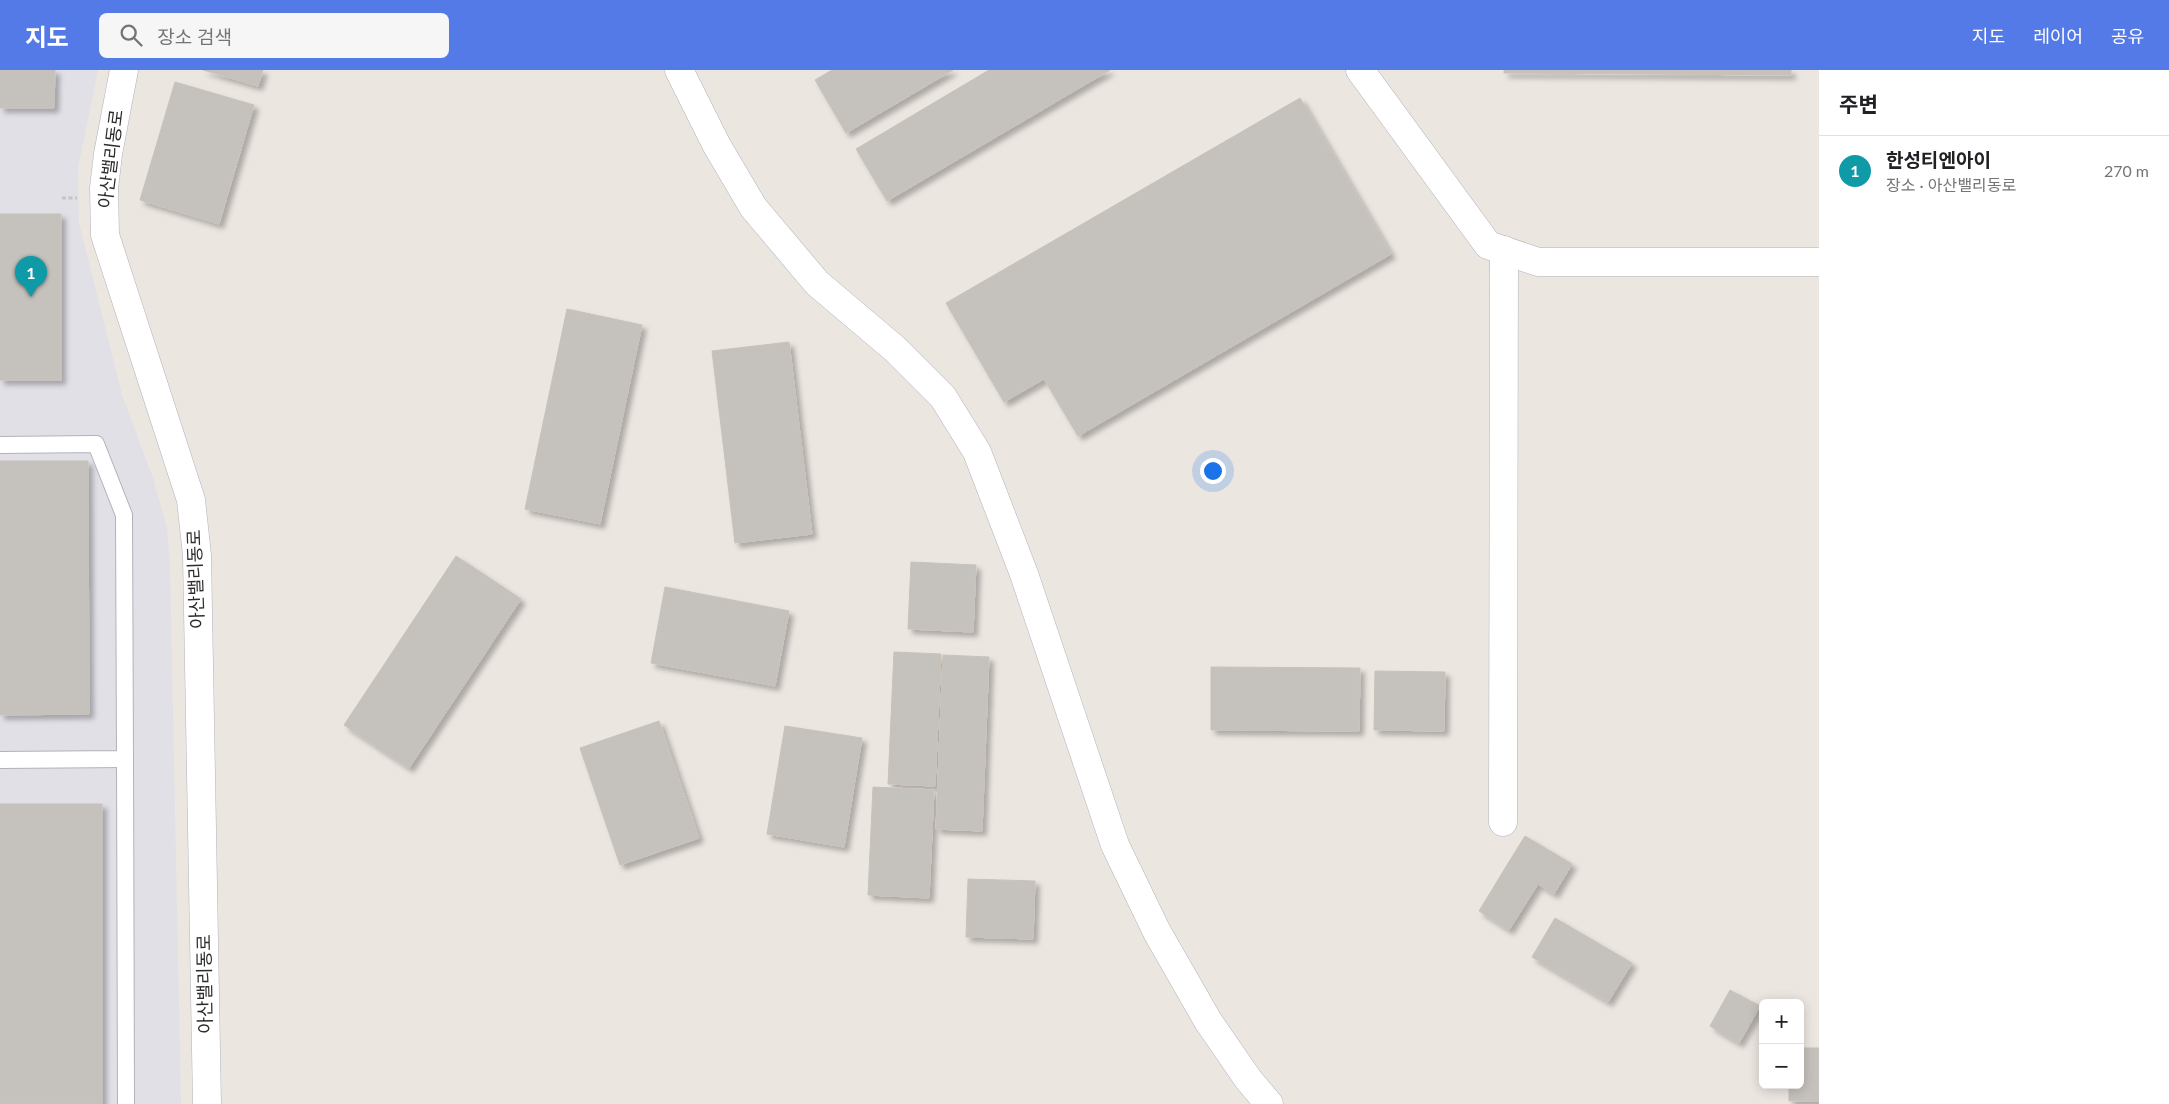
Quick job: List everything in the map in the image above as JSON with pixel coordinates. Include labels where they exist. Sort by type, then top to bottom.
[{"type":"street","name":"아산밸리동로","points":[[124,70],[108,154],[104,188],[105,236],[191,500],[195,522],[207,1104]]},
{"type":"street","points":[[679,70],[716,144],[754,207],[817,283],[895,349],[943,397],[977,452],[1024,574],[1115,845],[1157,932],[1208,1021],[1248,1079],[1269,1104]]},
{"type":"street","points":[[1360,70],[1488,245],[1538,262],[1819,262]]},
{"type":"street","points":[[1503,822],[1504,250]]},
{"type":"lane","points":[[0,444],[96,444],[124,516],[126,1104]]},
{"type":"lane","points":[[0,760],[125,759]]},
{"type":"path","points":[[62,198],[78,198]]},
{"type":"shaded area","points":[[0,70],[98,70],[78,168],[79,223],[122,395],[153,478],[167,528],[170,565],[181,1104],[0,1104]]},
{"type":"building","points":[[0,70],[55,70],[54,108],[0,108]]},
{"type":"building","points":[[203,70],[263,70],[258,86]]},
{"type":"building","points":[[832,70],[953,70],[846,133],[815,80]]},
{"type":"building","points":[[989,70],[1110,70],[887,201],[856,149]]},
{"type":"building","points":[[1504,70],[1791,70],[1791,75],[1504,73]]},
{"type":"building","points":[[175,82],[254,105],[219,224],[140,200]]},
{"type":"building","points":[[1300,98],[1391,254],[1078,436],[1044,379],[1004,402],[946,303]]},
{"type":"building","points":[[0,214],[61,214],[61,380],[0,380]]},
{"type":"building","points":[[567,309],[642,325],[600,524],[525,509]]},
{"type":"building","points":[[789,342],[812,534],[735,543],[712,351]]},
{"type":"building","points":[[0,461],[88,461],[89,714],[0,715]]},
{"type":"building","points":[[456,556],[521,599],[409,768],[344,725]]},
{"type":"building","points":[[911,562],[976,565],[973,632],[908,629]]},
{"type":"building","points":[[665,587],[789,611],[775,686],[651,663]]},
{"type":"building","points":[[894,652],[941,654],[935,786],[888,784]]},
{"type":"building","points":[[943,655],[989,657],[982,831],[936,829]]},
{"type":"building","points":[[1211,667],[1360,668],[1359,731],[1211,730]]},
{"type":"building","points":[[1375,671],[1445,672],[1444,731],[1374,730]]},
{"type":"building","points":[[659,721],[699,838],[620,865],[580,748]]},
{"type":"building","points":[[785,726],[862,738],[844,847],[767,834]]},
{"type":"building","points":[[873,787],[934,790],[929,898],[868,895]]},
{"type":"building","points":[[0,804],[102,804],[102,1104],[0,1104]]},
{"type":"building","points":[[1525,836],[1572,864],[1554,894],[1507,865]]},
{"type":"building","points":[[1507,865],[1538,884],[1509,930],[1479,911]]},
{"type":"building","points":[[968,879],[1035,881],[1033,939],[966,937]]},
{"type":"building","points":[[1555,918],[1632,963],[1608,1002],[1532,957]]},
{"type":"building","points":[[1730,990],[1759,1005],[1739,1043],[1710,1026]]},
{"type":"building","points":[[1804,1048],[1819,1048],[1819,1101],[1789,1101],[1789,1089],[1804,1089]]},
{"type":"place","name":"한성티엔아이","points":[[31,297]]}]
